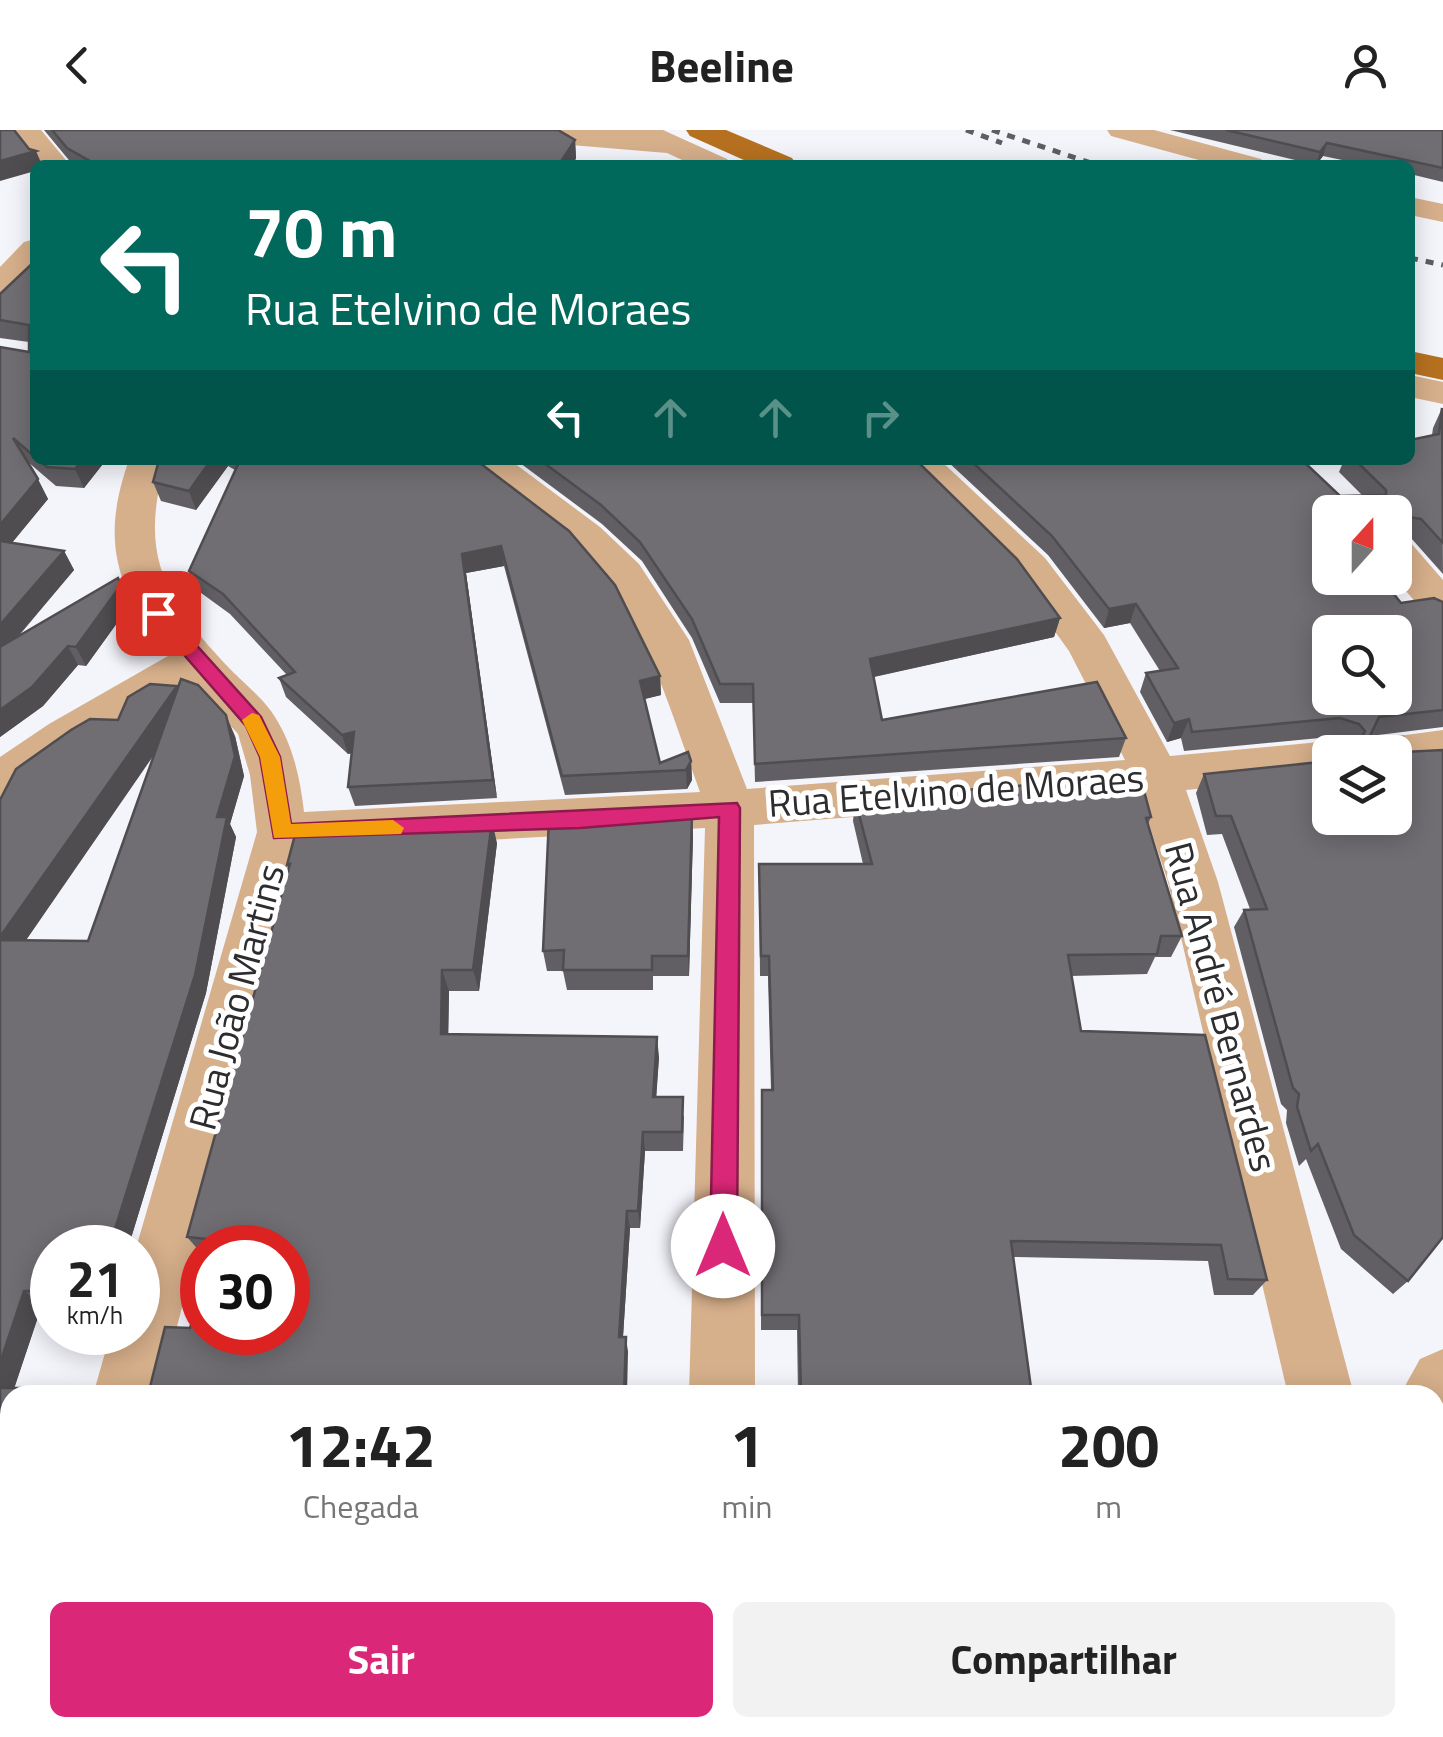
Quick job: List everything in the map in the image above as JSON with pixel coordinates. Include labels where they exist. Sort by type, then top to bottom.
[{"type":"main road","points":[[701,130],[770,160]]},
{"type":"main road","points":[[1415,363],[1443,369]]},
{"type":"street","points":[[26,130],[51,160]]},
{"type":"street","points":[[499,130],[672,145]]},
{"type":"street","points":[[640,130],[705,160]]},
{"type":"street","points":[[1120,130],[1232,160]]},
{"type":"street","points":[[1415,207],[1443,213]]},
{"type":"street","points":[[0,286],[30,254]]},
{"type":"street","points":[[1415,387],[1443,393]]},
{"type":"street","name":"Rua João Martins","points":[[129,1385],[282,832],[270,757],[254,722],[158,613],[136,569],[130,522],[135,491],[146,465]]},
{"type":"street","points":[[494,465],[586,536],[624,573],[667,640],[730,808],[722,1385]]},
{"type":"street","name":"Rua André Bernardes","points":[[923,465],[984,519],[1030,567],[1088,646],[1157,776],[1192,882],[1318,1385]]},
{"type":"street","points":[[1412,571],[1443,607]]},
{"type":"street","points":[[0,781],[65,736],[196,660]]},
{"type":"street","points":[[1412,750],[1443,747]]},
{"type":"street","name":"Rua Etelvino de Moraes","points":[[282,832],[580,820],[1157,776],[1312,760]]},
{"type":"building","points":[[0,130],[14,130],[29,149],[36,151],[0,161]]},
{"type":"building","points":[[52,130],[558,130],[575,140],[562,160],[88,160],[67,148]]},
{"type":"building","points":[[1226,130],[1443,130],[1443,168],[1327,143],[1320,152]]},
{"type":"building","points":[[30,266],[30,453],[13,438],[38,479],[0,525],[0,347],[29,352],[29,325],[0,320],[0,294]]},
{"type":"building","points":[[1442,408],[1443,543],[1421,519],[1412,518],[1412,495],[1386,495],[1386,490],[1360,465],[1415,465],[1415,439],[1439,434]]},
{"type":"building","points":[[45,465],[78,465],[75,469]]},
{"type":"building","points":[[158,465],[207,465],[189,491],[153,482]]},
{"type":"building","points":[[238,465],[483,465],[569,531],[615,585],[660,676],[640,681],[660,763],[688,752],[691,761],[686,770],[562,776],[501,546],[462,554],[493,780],[348,787],[354,732],[342,735],[279,678],[295,672],[223,594],[189,571]]},
{"type":"building","points":[[547,465],[921,465],[1017,559],[1060,618],[870,659],[882,720],[1097,682],[1126,738],[755,764],[753,684],[720,684],[692,619],[640,542],[601,505]]},
{"type":"building","points":[[975,465],[1307,465],[1339,495],[1312,495],[1312,595],[1395,595],[1401,603],[1434,598],[1443,602],[1443,710],[1412,713],[1412,615],[1312,615],[1312,715],[1397,715],[1379,717],[1370,735],[1363,735],[1365,731],[1359,724],[1340,718],[1192,732],[1189,719],[1174,723],[1146,673],[1178,668],[1136,604],[1109,609],[1052,536]]},
{"type":"building","points":[[0,541],[64,551],[0,625]]},
{"type":"building","points":[[118,578],[121,585],[76,647],[68,646],[32,687],[0,710],[0,647]]},
{"type":"building","points":[[181,679],[198,685],[226,715],[235,756],[217,817],[227,817],[195,975],[116,1225],[30,1225],[30,1291],[24,1291],[0,1363],[0,940],[88,941]]},
{"type":"building","points":[[150,684],[177,686],[0,937],[0,800],[16,769],[90,719],[118,720],[128,697]]},
{"type":"building","points":[[1443,750],[1443,1237],[1408,1281],[1354,1235],[1318,1144],[1311,1151],[1297,1107],[1299,1094],[1293,1088],[1244,910],[1267,909],[1231,816],[1216,816],[1204,774],[1312,763],[1312,835],[1412,835],[1412,752]]},
{"type":"building","points":[[1140,776],[1151,817],[1146,818],[1182,936],[1161,936],[1157,954],[1068,955],[1081,1031],[1205,1035],[1267,1280],[1228,1279],[1221,1245],[1011,1241],[1031,1385],[801,1385],[799,1315],[762,1315],[762,1090],[773,1090],[769,956],[761,956],[759,864],[872,864],[855,799]]},
{"type":"building","points":[[692,813],[688,956],[652,956],[652,970],[563,970],[564,950],[543,951],[549,818]]},
{"type":"building","points":[[492,821],[473,970],[442,970],[441,1034],[657,1037],[653,1097],[683,1097],[682,1132],[643,1132],[638,1211],[627,1211],[619,1337],[626,1337],[624,1385],[150,1385],[165,1327],[180,1328],[180,1355],[310,1355],[310,1225],[190,1225],[290,864],[287,865],[296,831]]},
{"type":"railway","points":[[966,130],[1002,143]]},
{"type":"railway","points":[[992,130],[1082,160]]},
{"type":"railway","points":[[1415,259],[1443,265]]},
{"type":"slow traffic","points":[[252,720],[270,757],[282,832],[393,828]]},
{"type":"route","points":[[158,613],[254,722],[270,757],[282,832],[580,820],[730,808],[724,984],[723,1246]]}]
